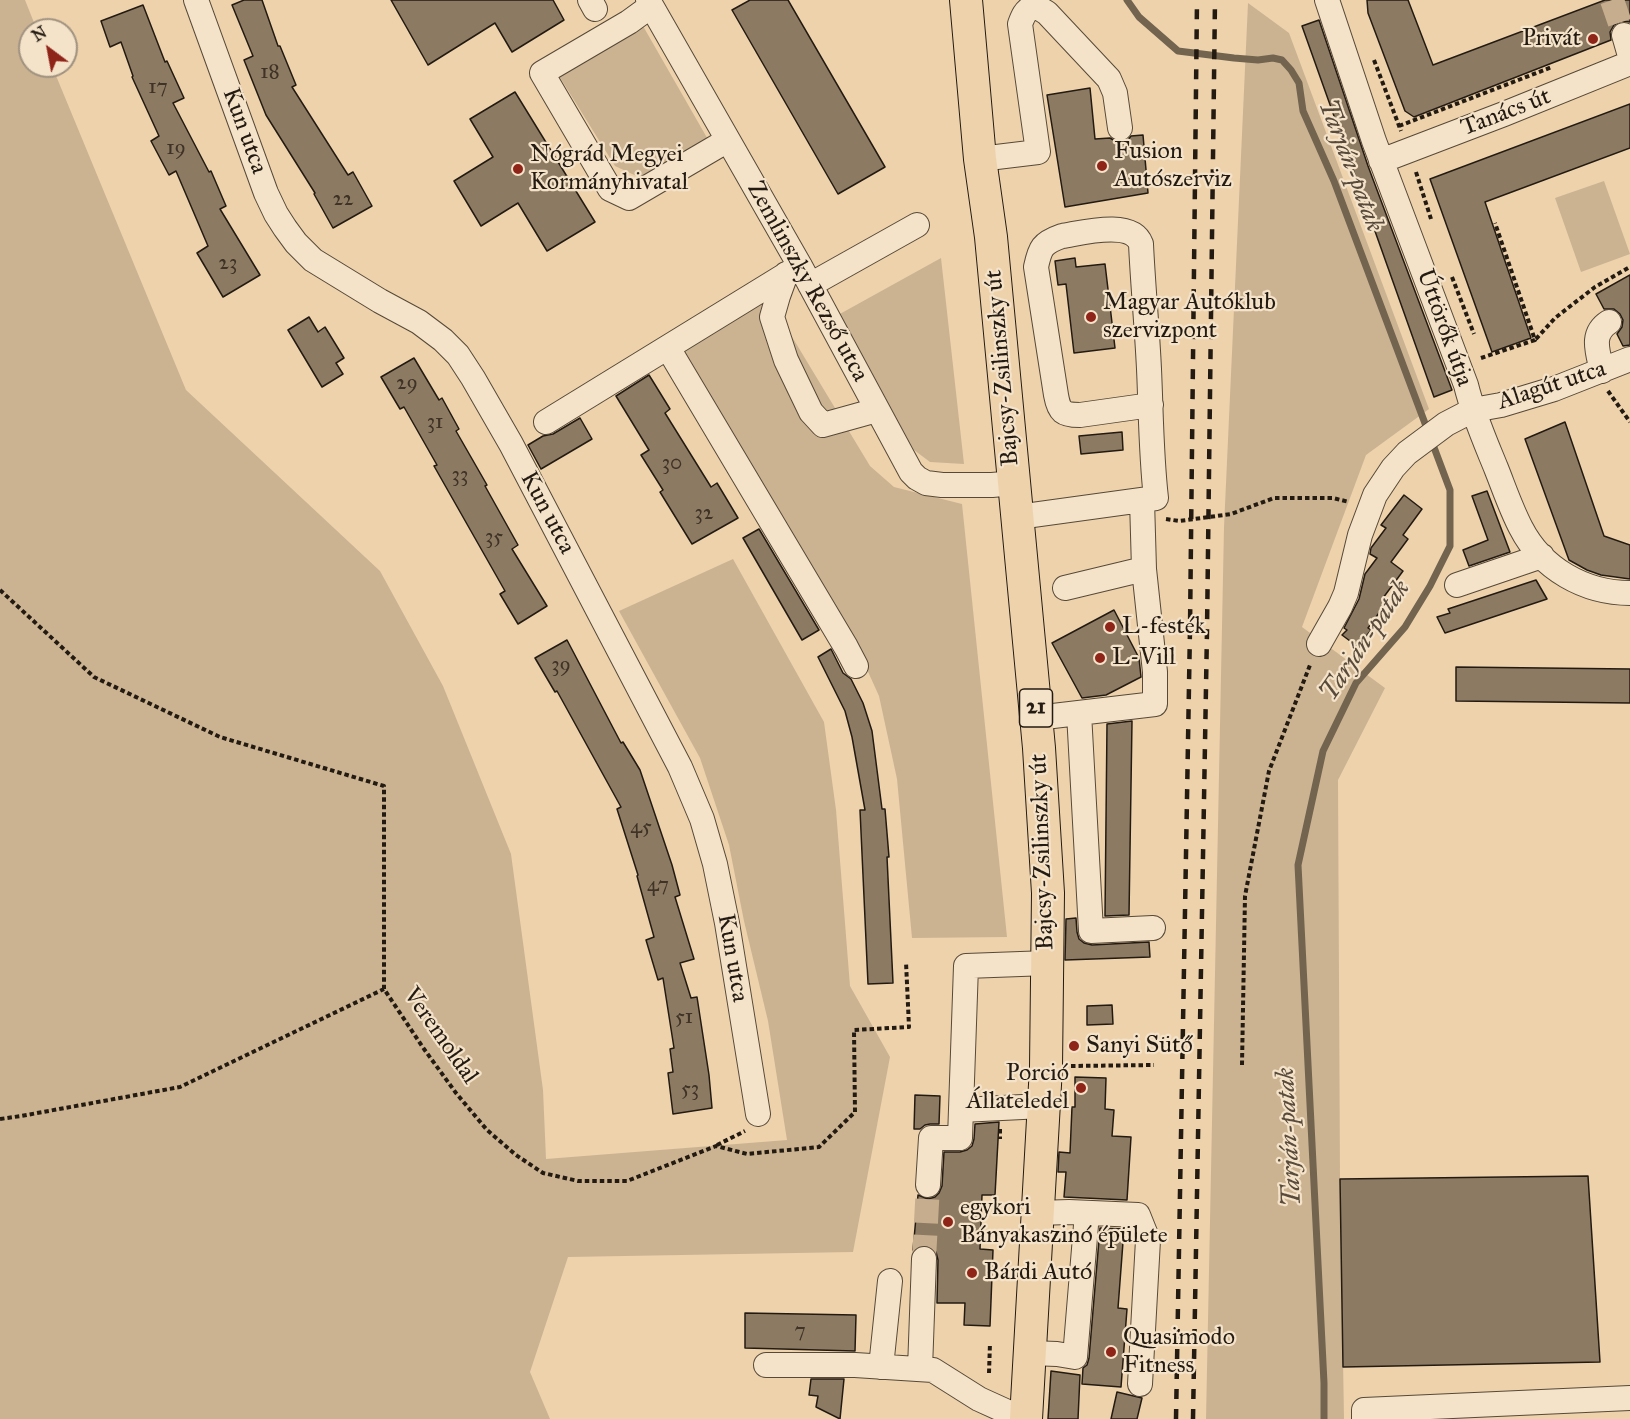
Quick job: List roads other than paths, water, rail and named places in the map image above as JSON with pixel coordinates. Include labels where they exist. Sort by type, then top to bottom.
[{"type":"main road","name":"Bajcsy-Zsilinszky út","points":[[966,0],[980,159],[991,237],[1018,518],[1036,718],[1048,893],[1046,1067],[1025,1419]]},
{"type":"street","name":"Kun utca","points":[[196,0],[266,193],[285,228],[313,260],[419,322],[443,340],[458,356],[511,444],[680,767],[702,819],[715,864],[727,923],[758,1114]]},
{"type":"street","name":"Úttörők útja","points":[[1327,0],[1381,161],[1466,385],[1473,410],[1522,529],[1542,556],[1562,574],[1594,589],[1612,593],[1630,593]]},
{"type":"street","points":[[650,3],[629,22],[542,73],[610,189],[629,198],[728,140]]},
{"type":"street","name":"Zemlinszky Rezső utca","points":[[650,3],[906,464],[917,478],[926,483],[942,485],[1014,483]]},
{"type":"street","points":[[980,159],[1038,152],[1020,24],[1026,10],[1032,7],[1047,13],[1109,79],[1115,93],[1120,128]]},
{"type":"street","name":"Tanács út","points":[[1381,161],[1630,63]]},
{"type":"street","points":[[546,422],[668,348],[799,275],[918,225]]},
{"type":"street","points":[[1036,718],[1155,704],[1155,672],[1144,569],[1144,538],[1152,459],[1150,405],[1141,244],[1138,238],[1129,232],[1115,229],[1054,238],[1039,251],[1036,267],[1059,409],[1070,415],[1080,415],[1150,405]]},
{"type":"street","points":[[799,275],[778,296],[772,317],[786,360],[811,412],[824,425],[877,410]]},
{"type":"street","points":[[1602,371],[1597,338],[1601,327],[1609,322]]},
{"type":"street","points":[[668,348],[856,666]]},
{"type":"street","name":"Alagút utca","points":[[1319,644],[1346,593],[1360,535],[1375,495],[1393,468],[1415,447],[1446,424],[1473,410],[1531,396],[1630,359]]},
{"type":"street","points":[[1018,518],[1149,499]]},
{"type":"street","points":[[1457,585],[1542,556]]},
{"type":"street","points":[[1065,588],[1144,569]]},
{"type":"street","points":[[1079,713],[1091,931],[1153,928]]},
{"type":"street","points":[[928,1185],[932,1138],[960,1138],[966,966],[1048,963]]},
{"type":"street","points":[[961,1110],[1043,1106]]},
{"type":"street","points":[[1037,1213],[1138,1215],[1148,1240],[1140,1383]]},
{"type":"street","points":[[1030,1353],[1075,1357],[1087,1213]]},
{"type":"street","points":[[920,1369],[924,1259]]},
{"type":"street","points":[[881,1367],[890,1281]]},
{"type":"street","points":[[766,1365],[933,1370],[977,1409],[1025,1419]]},
{"type":"street","points":[[1364,1419],[1364,1410],[1446,1413],[1617,1406]]},
{"type":"waterway","name":"Tarján-patak","points":[[1127,0],[1139,17],[1178,51],[1258,60],[1273,58],[1282,60],[1291,70],[1299,83],[1303,111],[1334,181],[1450,490],[1450,546],[1430,586],[1405,627],[1356,683],[1323,751],[1298,865],[1324,1419]]},
{"type":"tunnel","points":[[1612,0],[1624,35]]},
{"type":"tunnel","points":[[924,1259],[928,1185]]},
{"type":"railway","points":[[1176,1419],[1190,629],[1197,0]]},
{"type":"railway","points":[[1193,1419],[1215,0]]},
{"type":"place","name":"Privát","points":[[1593,39]]},
{"type":"place","name":"Fusion Autószerviz","points":[[1102,166]]},
{"type":"place","name":"Nógrád Megyei Kormányhivatal","points":[[518,169]]},
{"type":"place","name":"Magyar Autóklub szervizpont","points":[[1091,317]]},
{"type":"place","name":"L-festék","points":[[1110,627]]},
{"type":"place","name":"L-Vill","points":[[1100,658]]},
{"type":"place","name":"Sanyi Sütő","points":[[1074,1046]]},
{"type":"place","name":"Porció Állateledel","points":[[1081,1088]]},
{"type":"place","name":"egykori Bányakaszinó épülete","points":[[948,1222]]},
{"type":"place","name":"Bárdi Autó","points":[[972,1273]]},
{"type":"place","name":"Quasimodo Fitness","points":[[1111,1352]]}]
